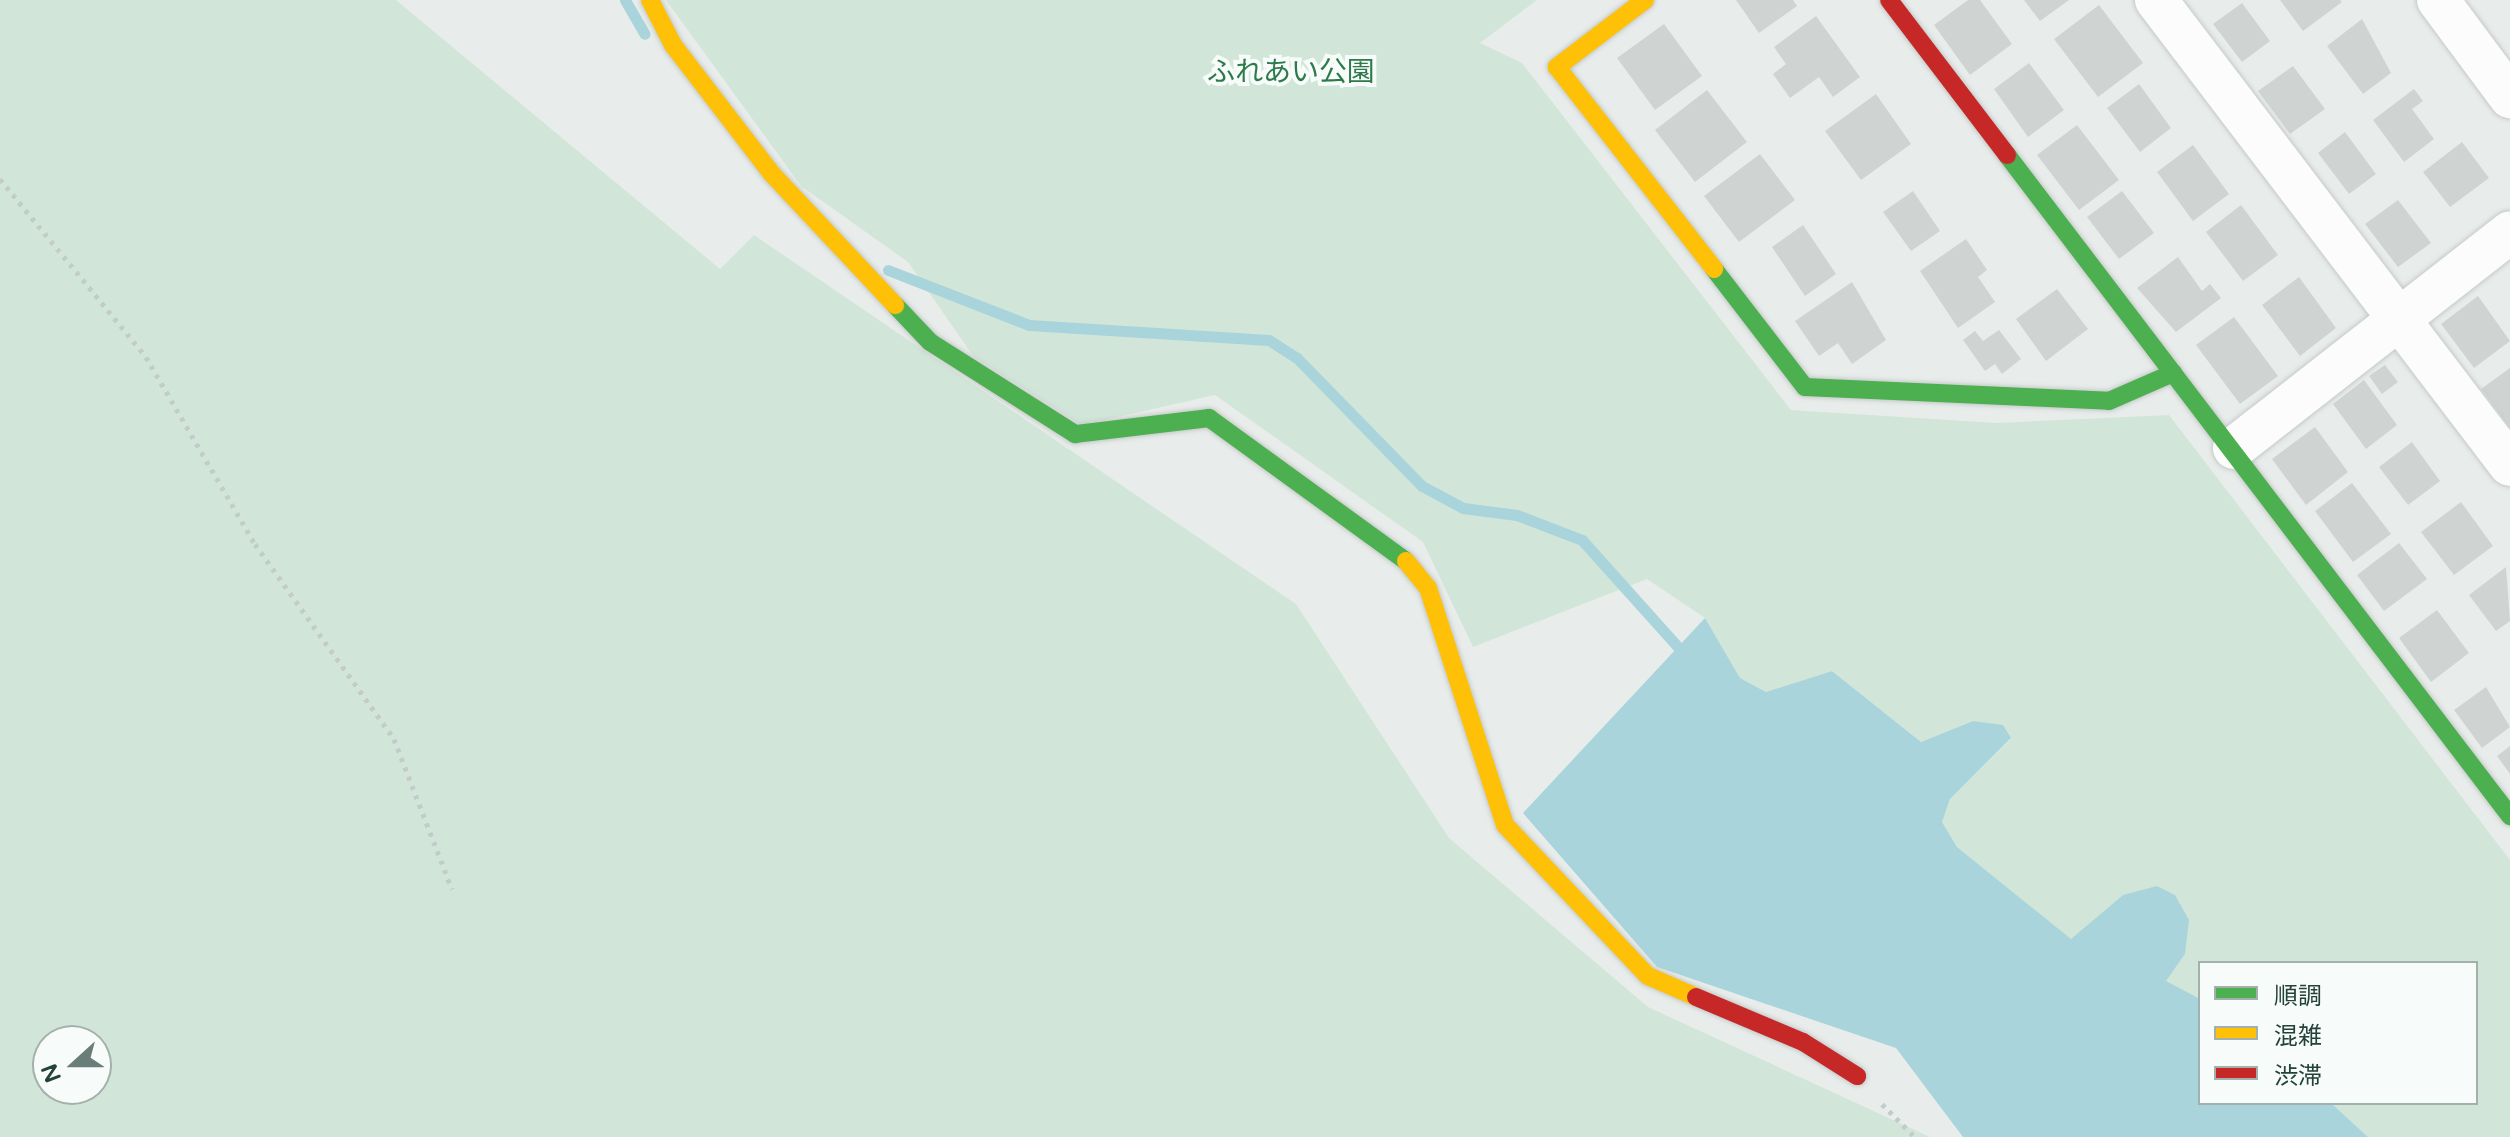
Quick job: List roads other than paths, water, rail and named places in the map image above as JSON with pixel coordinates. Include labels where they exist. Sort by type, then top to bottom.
[{"type":"street","points":[[650,0],[673,45],[772,174],[930,342],[1075,434],[1209,418],[1398,551],[1428,588],[1505,825],[1648,976],[1803,1042],[1857,1076]]},
{"type":"street","points":[[1645,0],[1557,67],[1805,387],[2109,401],[2173,373]]},
{"type":"street","points":[[1889,0],[2173,373],[2234,448],[2510,816]]},
{"type":"street","points":[[2156,0],[2510,465]]},
{"type":"street","points":[[2438,0],[2510,97]]},
{"type":"street","points":[[2234,448],[2510,232]]},
{"type":"water","points":[[1705,618],[1740,678],[1766,692],[1832,671],[1921,742],[1973,721],[2003,725],[2011,738],[1950,799],[1942,822],[1957,847],[2071,939],[2123,895],[2157,886],[2175,895],[2189,920],[2185,954],[2166,981],[2198,998],[2198,1105],[2333,1105],[2368,1137],[1963,1137],[1896,1048],[1657,967],[1523,813]]},
{"type":"waterway","points":[[625,0],[645,34]]},
{"type":"waterway","points":[[888,270],[1029,325],[1269,340],[1297,358],[1422,486],[1463,508],[1517,515],[1582,540],[1686,656]]},
{"type":"park label","name":"ふれあい公園","points":[[1291,72]]}]
